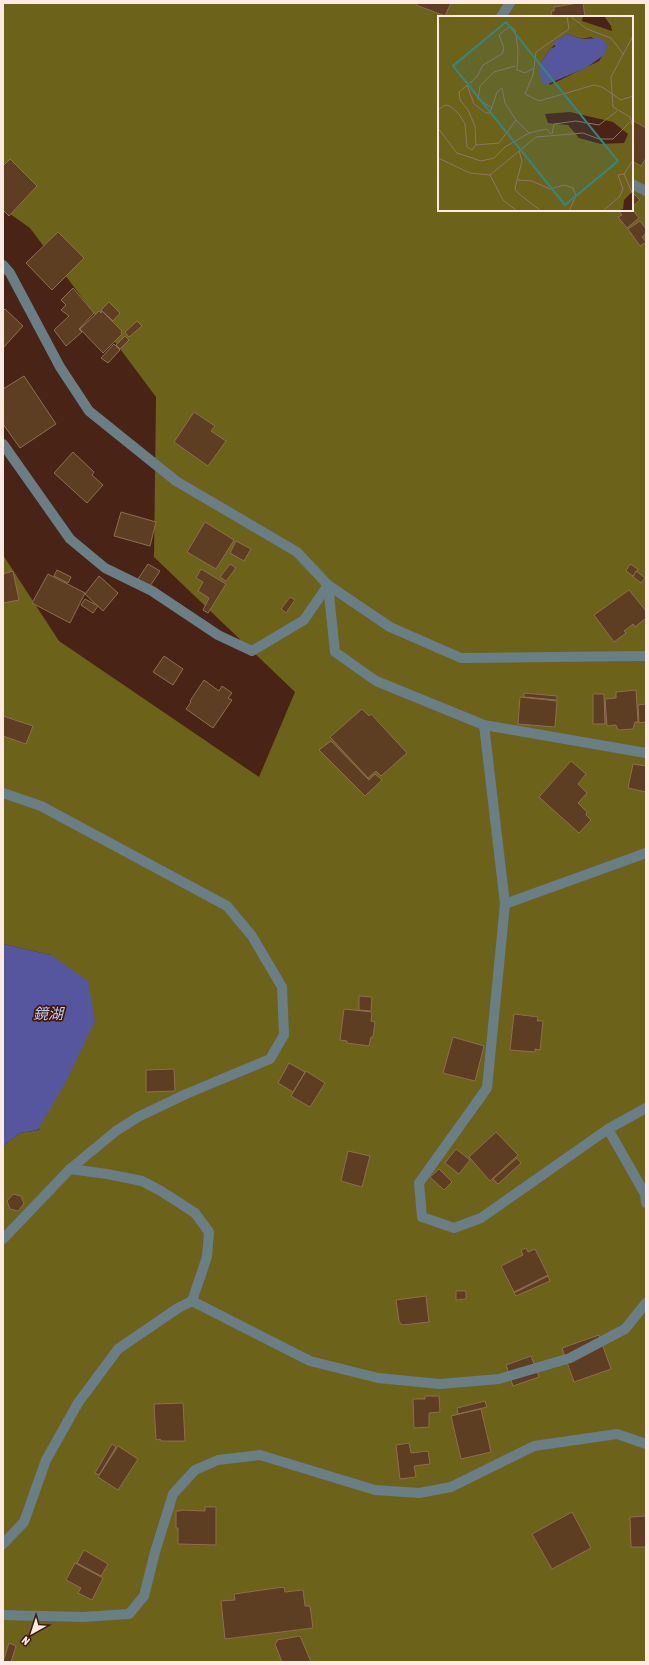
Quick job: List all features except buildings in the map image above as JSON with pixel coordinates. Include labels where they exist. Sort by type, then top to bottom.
[{"type":"street","points":[[502,16],[510,3]]},
{"type":"street","points":[[633,184],[646,191]]},
{"type":"street","points":[[3,265],[10,273],[60,367],[89,411],[176,481],[297,552],[328,585],[390,627],[461,658],[646,656]]},
{"type":"street","points":[[3,444],[70,539],[105,568],[152,590],[218,635],[252,651],[304,620],[328,585]]},
{"type":"street","points":[[328,585],[335,652],[376,682],[484,725],[646,752]]},
{"type":"street","points":[[484,725],[505,904],[487,1088],[419,1183],[422,1217],[454,1228],[481,1218],[608,1129],[646,1108]]},
{"type":"street","points":[[3,793],[41,806],[227,906],[252,936],[282,987],[284,1035],[270,1059],[186,1094],[138,1117],[116,1130],[70,1169],[3,1239]]},
{"type":"street","points":[[505,904],[646,853]]},
{"type":"street","points":[[608,1129],[645,1194],[646,1203]]},
{"type":"street","points":[[3,1544],[24,1522],[46,1460],[78,1403],[118,1349],[178,1308],[192,1301],[207,1257],[209,1232],[195,1213],[161,1191],[142,1181],[70,1169]]},
{"type":"street","points":[[192,1301],[310,1361],[378,1378],[440,1384],[499,1379],[570,1358],[625,1329],[646,1304]]},
{"type":"street","points":[[3,1615],[82,1617],[129,1614],[144,1596],[155,1552],[173,1494],[195,1470],[218,1460],[260,1456],[375,1490],[419,1493],[451,1487],[534,1446],[617,1434],[646,1444]]},
{"type":"shaded area","points":[[3,3],[646,3],[646,1662],[3,1662],[3,1146],[20,1133],[39,1130],[51,955],[3,944],[3,555],[59,641],[259,777],[295,692],[154,557],[156,397],[30,228],[3,209]]},
{"type":"water","name":"鏡湖","points":[[3,944],[51,955],[88,981],[95,1021],[67,1080],[38,1130],[20,1133],[3,1146]]}]
